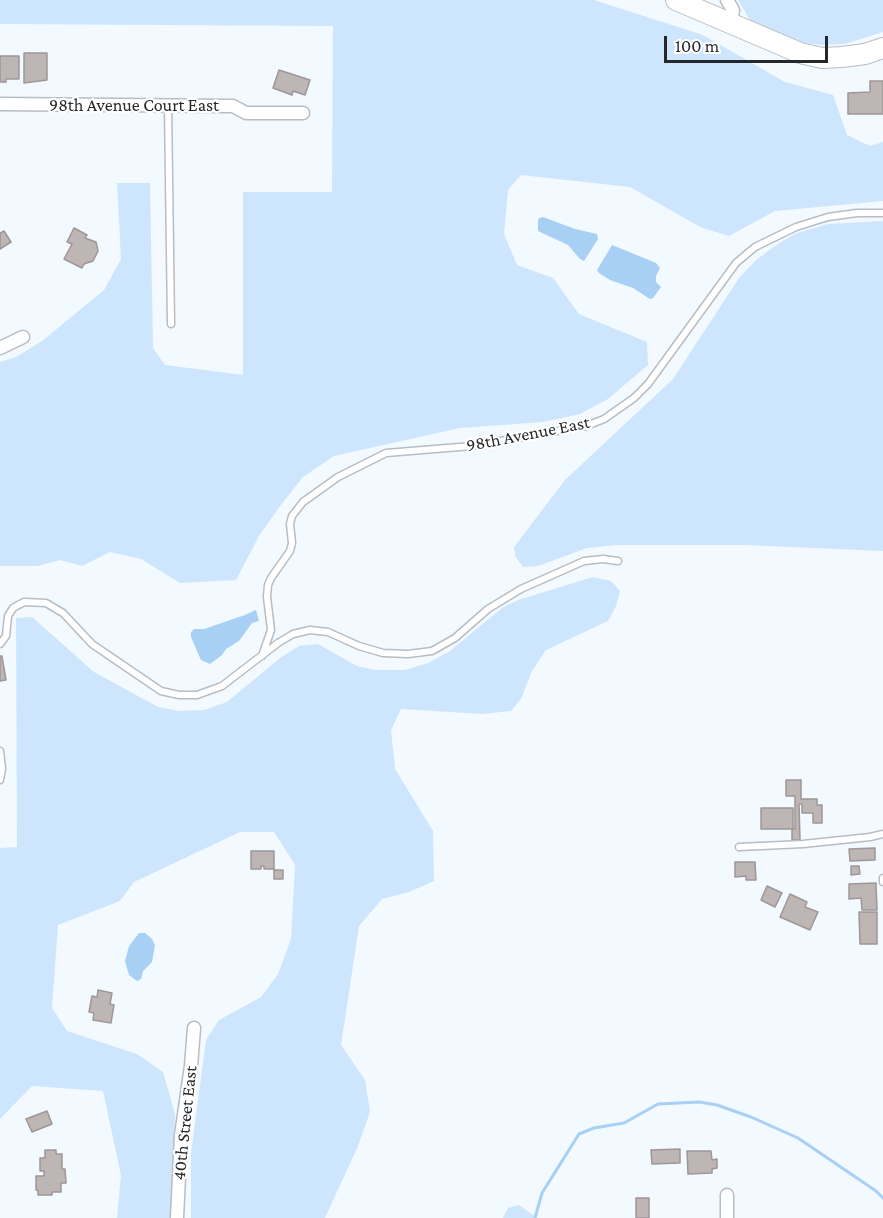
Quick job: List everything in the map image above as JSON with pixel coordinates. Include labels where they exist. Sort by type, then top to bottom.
[{"type":"main road","points":[[676,0],[781,47],[822,58],[865,54],[883,48]]},
{"type":"street","points":[[727,0],[733,10],[731,24]]},
{"type":"street","name":"98th Avenue Court East","points":[[0,104],[233,106],[246,113],[303,113]]},
{"type":"street","points":[[0,348],[23,337]]},
{"type":"street","name":"40th Street East","points":[[177,1218],[181,1136],[194,1028]]},
{"type":"street","points":[[727,1195],[727,1218]]},
{"type":"lane","points":[[168,105],[171,324]]},
{"type":"lane","name":"98th Avenue East","points":[[262,656],[271,630],[268,585],[290,552],[292,516],[303,502],[338,477],[386,453],[472,446],[586,426],[604,419],[634,398],[648,384],[736,263],[756,247],[796,227],[828,217],[857,213],[883,213]]},
{"type":"lane","points":[[0,644],[6,636],[8,616],[13,608],[20,603],[39,602],[58,609],[92,644],[161,691],[188,696],[214,690],[229,682],[285,638],[310,630],[328,632],[359,646],[384,653],[408,654],[432,651],[455,638],[488,609],[521,589],[584,561],[603,559],[618,561]]},
{"type":"lane","points":[[0,751],[2,768],[0,780]]},
{"type":"lane","points":[[739,847],[803,844],[883,834]]},
{"type":"shaded area","points":[[0,0],[594,0],[703,35],[785,82],[833,95],[847,135],[870,146],[883,142],[883,201],[775,211],[729,236],[700,227],[630,187],[521,175],[508,190],[504,234],[517,265],[553,278],[579,314],[647,342],[648,365],[608,399],[580,414],[543,422],[460,428],[334,456],[303,477],[280,506],[259,536],[236,580],[180,583],[141,559],[110,552],[82,566],[60,560],[38,566],[0,566],[0,362],[16,357],[42,341],[104,290],[121,259],[117,183],[150,183],[153,348],[165,365],[243,375],[243,192],[332,192],[333,26],[0,24]]},
{"type":"shaded area","points":[[738,0],[883,0],[883,32],[845,44],[822,45],[798,42],[751,22]]},
{"type":"shaded area","points":[[543,217],[575,229],[597,234],[598,239],[584,261],[568,245],[538,231],[539,218]]},
{"type":"shaded area","points":[[883,221],[883,551],[744,545],[616,545],[587,548],[538,566],[523,567],[515,556],[514,547],[565,480],[673,379],[739,278],[756,260],[797,233],[828,224]]},
{"type":"shaded area","points":[[612,245],[656,263],[660,268],[656,282],[661,287],[653,298],[650,299],[633,288],[610,280],[599,273],[597,270]]},
{"type":"shaded area","points":[[593,577],[611,581],[620,591],[616,606],[608,621],[546,650],[532,671],[521,699],[511,711],[482,714],[401,709],[391,730],[395,769],[433,831],[434,881],[409,892],[382,899],[359,926],[341,1045],[365,1080],[370,1112],[358,1146],[325,1218],[191,1218],[191,1153],[206,1040],[219,1020],[261,997],[278,974],[291,939],[295,865],[274,832],[240,832],[134,882],[120,901],[58,925],[52,1008],[67,1031],[137,1054],[163,1072],[175,1114],[172,1218],[117,1218],[121,1175],[103,1091],[32,1086],[0,1119],[0,848],[17,847],[16,618],[32,617],[94,672],[158,707],[179,711],[204,710],[227,702],[280,658],[299,646],[318,644],[357,666],[375,670],[405,670],[428,663],[450,651],[502,608],[518,600]]},
{"type":"shaded area","points":[[256,610],[259,621],[252,623],[239,641],[226,649],[210,664],[201,660],[191,637],[194,629],[204,629]]},
{"type":"shaded area","points":[[139,933],[145,933],[155,945],[152,962],[143,971],[141,979],[137,981],[129,975],[125,961],[129,946]]},
{"type":"shaded area","points":[[519,1205],[537,1218],[503,1218],[508,1208]]},
{"type":"building","points":[[24,53],[47,53],[47,80],[24,83]]},
{"type":"building","points":[[0,56],[19,56],[19,79],[6,79],[6,82],[0,82]]},
{"type":"building","points":[[279,70],[310,80],[305,95],[293,91],[292,95],[273,88]]},
{"type":"building","points":[[870,81],[883,81],[883,114],[848,114],[848,93],[870,92]]},
{"type":"building","points":[[74,228],[87,235],[85,238],[96,242],[98,251],[93,261],[84,264],[82,268],[64,259],[72,244],[67,242]]},
{"type":"building","points":[[4,231],[11,242],[0,249],[0,233]]},
{"type":"building","points":[[0,656],[2,656],[6,680],[0,681]]},
{"type":"building","points":[[786,780],[801,780],[801,799],[817,799],[817,805],[822,805],[822,823],[813,823],[813,813],[802,813],[802,804],[799,804],[800,840],[792,840],[792,829],[761,829],[761,808],[793,808],[793,829],[795,829],[795,796],[786,796]]},
{"type":"building","points":[[875,848],[875,860],[850,861],[849,849]]},
{"type":"building","points":[[251,851],[274,851],[274,869],[264,869],[264,866],[261,866],[261,869],[251,869]]},
{"type":"building","points":[[735,862],[755,862],[756,880],[746,880],[746,876],[735,877]]},
{"type":"building","points":[[851,866],[859,866],[860,874],[851,875]]},
{"type":"building","points":[[274,870],[283,870],[283,879],[274,879]]},
{"type":"building","points":[[876,883],[877,910],[862,910],[861,898],[849,899],[849,884]]},
{"type":"building","points":[[767,886],[782,893],[775,907],[761,900]]},
{"type":"building","points":[[790,894],[807,902],[805,907],[818,912],[810,930],[780,917]]},
{"type":"building","points":[[859,912],[877,912],[877,944],[860,944]]},
{"type":"building","points":[[98,990],[112,993],[110,1004],[114,1005],[111,1023],[93,1020],[94,1013],[89,1012],[92,996],[97,997]]},
{"type":"building","points":[[47,1111],[52,1124],[32,1132],[26,1119]]},
{"type":"building","points":[[680,1149],[680,1163],[652,1164],[651,1150]]},
{"type":"building","points":[[45,1150],[56,1150],[56,1154],[62,1154],[62,1169],[65,1169],[66,1183],[61,1183],[61,1192],[52,1192],[52,1195],[38,1195],[36,1176],[44,1176],[44,1171],[40,1171],[40,1158],[45,1158]]},
{"type":"building","points":[[687,1151],[711,1151],[712,1160],[717,1159],[717,1168],[712,1169],[712,1173],[688,1174]]},
{"type":"building","points":[[636,1198],[649,1198],[649,1218],[636,1218]]},
{"type":"waterway","points":[[535,1218],[542,1193],[579,1134],[594,1128],[624,1123],[658,1104],[699,1102],[717,1105],[751,1117],[798,1138],[883,1198]]}]
